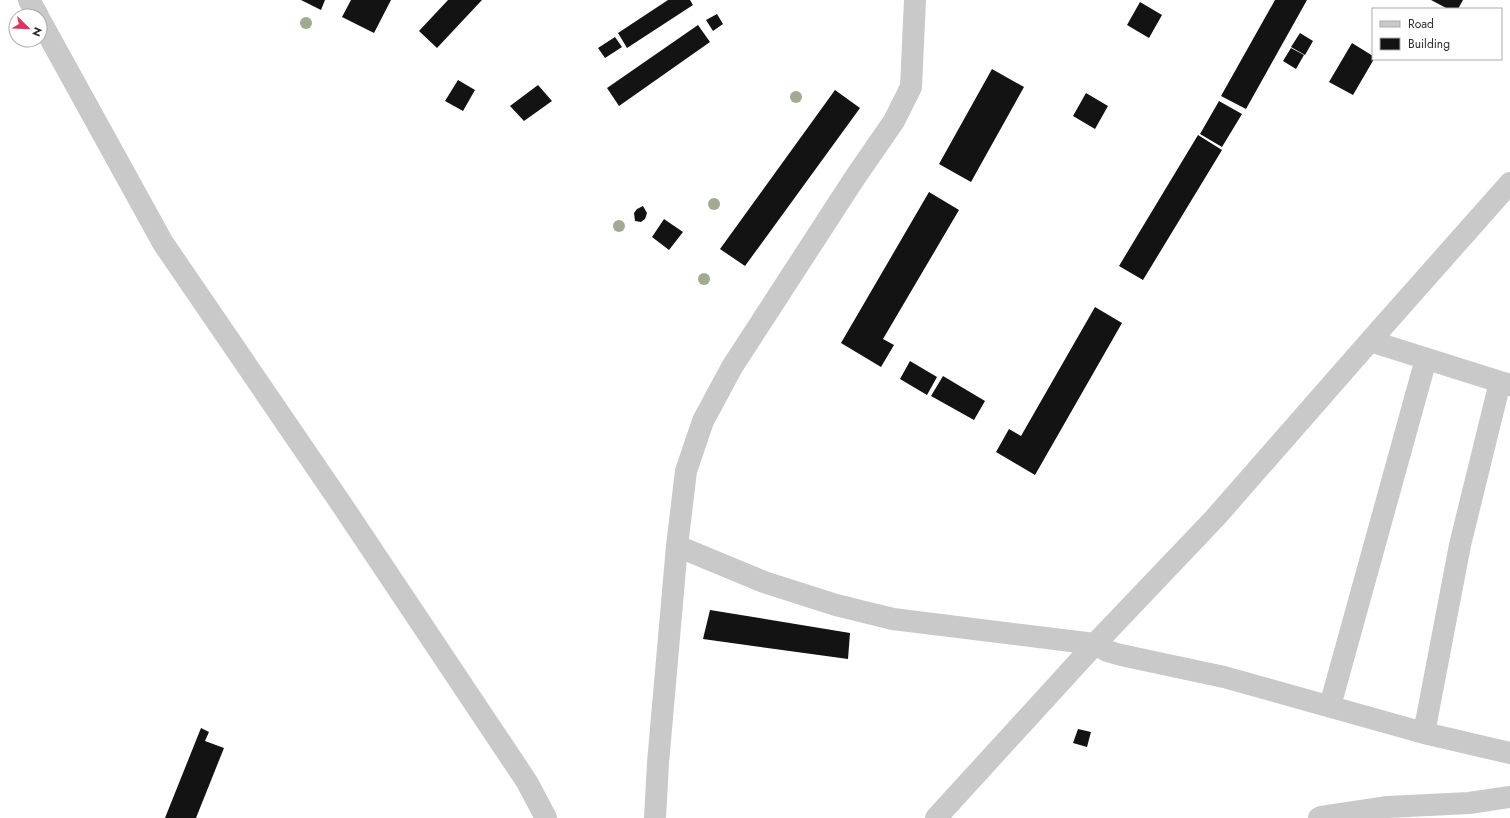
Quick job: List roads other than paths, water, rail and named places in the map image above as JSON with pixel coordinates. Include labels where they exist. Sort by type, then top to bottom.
[{"type":"street","points":[[656,818],[658,763],[676,546],[686,471],[703,422],[732,367],[854,179],[894,121],[911,87],[914,0]]},
{"type":"street","points":[[48,35],[163,243],[347,512],[527,782],[546,818]]},
{"type":"street","points":[[936,818],[1095,644],[1215,518],[1510,183]]},
{"type":"street","points":[[1370,341],[1505,384],[1460,545],[1424,733]]},
{"type":"street","points":[[1330,706],[1426,359]]},
{"type":"street","points":[[676,546],[764,582],[836,605],[893,619],[1095,644],[1107,651],[1121,655],[1224,677],[1424,733],[1510,753]]},
{"type":"street","points":[[1320,818],[1388,807],[1470,803],[1510,797]]}]
